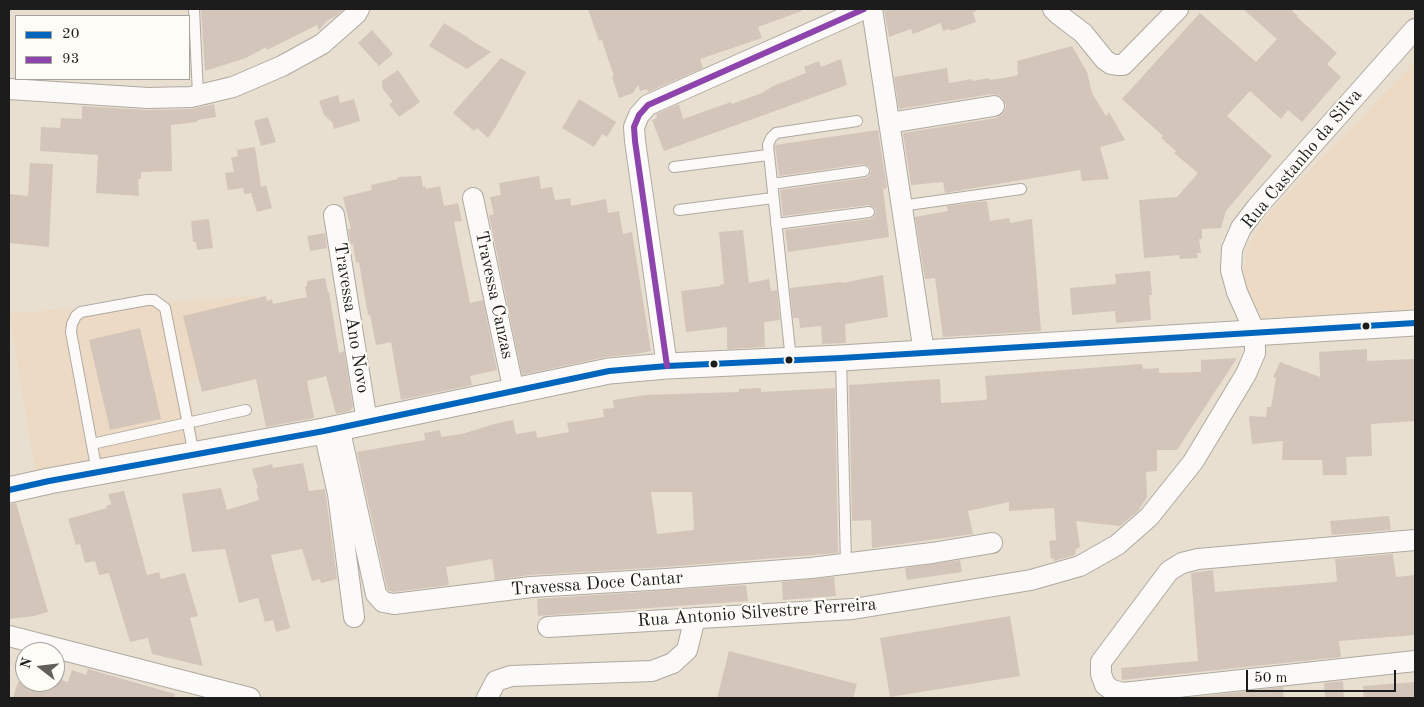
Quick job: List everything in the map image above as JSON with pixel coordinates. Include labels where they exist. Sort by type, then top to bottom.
[{"type":"street","points":[[9,89],[148,98],[191,97],[233,87],[282,66],[322,44],[360,9]]},
{"type":"street","points":[[666,366],[634,141],[634,127],[639,114],[648,105],[864,9]]},
{"type":"street","points":[[872,9],[924,353]]},
{"type":"street","points":[[1053,9],[1084,34],[1105,60],[1111,64],[1123,64],[1178,9]]},
{"type":"street","name":"Rua Castanho da Silva","points":[[1255,332],[1231,270],[1232,249],[1241,228],[1257,207],[1415,28]]},
{"type":"street","points":[[889,123],[994,106]]},
{"type":"street","name":"Travessa Canzas","points":[[473,198],[514,392]]},
{"type":"street","name":"Travessa Ano Novo","points":[[334,215],[368,422]]},
{"type":"street","points":[[9,490],[368,422],[609,371],[666,366],[841,358],[1415,323]]},
{"type":"street","name":"Rua Antonio Silvestre Ferreira","points":[[548,627],[853,609],[1032,580],[1080,566],[1117,546],[1149,517],[1193,462],[1246,374],[1255,353],[1255,332]]},
{"type":"street","points":[[332,429],[338,494],[354,617]]},
{"type":"street","name":"Travessa Doce Cantar","points":[[332,429],[376,594],[383,602],[394,604],[531,587],[666,579],[846,564],[992,543]]},
{"type":"street","points":[[1415,540],[1198,558],[1182,563],[1169,572],[1101,662],[1100,674],[1105,685],[1112,690],[1123,693],[1415,661]]},
{"type":"street","points":[[487,698],[496,682],[511,676],[652,671],[673,663],[687,650],[695,618]]},
{"type":"street","points":[[9,636],[250,698]]},
{"type":"lane","points":[[194,9],[198,95]]},
{"type":"lane","points":[[791,360],[768,145],[776,133],[857,121]]},
{"type":"lane","points":[[674,167],[768,155]]},
{"type":"lane","points":[[772,184],[864,171]]},
{"type":"lane","points":[[901,206],[1020,189]]},
{"type":"lane","points":[[679,210],[773,198]]},
{"type":"lane","points":[[776,224],[869,212]]},
{"type":"lane","points":[[97,472],[71,332],[76,316],[81,312],[147,300],[154,300],[165,308],[194,454]]},
{"type":"lane","points":[[841,358],[846,564]]},
{"type":"lane","points":[[92,444],[246,410]]},
{"type":"shaded area","points":[[1415,61],[1415,309],[1262,318],[1243,281],[1247,247],[1267,215]]},
{"type":"shaded area","points":[[256,296],[266,363],[189,380],[199,445],[36,474],[9,313]]},
{"type":"building","points":[[201,9],[344,9],[328,20],[319,30],[317,25],[267,50],[266,47],[246,58],[205,71]]},
{"type":"building","points":[[588,9],[802,9],[802,11],[758,27],[762,38],[700,59],[703,68],[648,92],[647,89],[640,91],[638,85],[633,93],[619,98],[602,40],[599,41]]},
{"type":"building","points":[[884,9],[976,9],[973,12],[976,22],[951,31],[950,29],[943,31],[941,23],[913,34],[911,29],[889,37]]},
{"type":"building","points":[[1243,9],[1290,9],[1337,53],[1327,64],[1341,77],[1302,122],[1288,110],[1281,119],[1250,91],[1227,116],[1272,156],[1226,211],[1221,228],[1202,229],[1202,239],[1199,239],[1201,253],[1197,253],[1198,258],[1180,259],[1179,255],[1144,258],[1139,200],[1177,197],[1198,173],[1174,153],[1176,151],[1161,138],[1163,136],[1122,99],[1200,13],[1256,62],[1277,39]]},
{"type":"building","points":[[444,23],[491,52],[467,69],[429,46]]},
{"type":"building","points":[[372,30],[393,54],[379,66],[358,43]]},
{"type":"building","points":[[1072,46],[1087,72],[1092,93],[1106,116],[1109,112],[1125,140],[1100,147],[1109,179],[1082,181],[1080,170],[945,193],[943,182],[911,185],[903,133],[996,118],[1002,115],[1006,105],[1003,98],[992,94],[899,109],[894,77],[947,68],[949,83],[972,79],[972,81],[1004,78],[1018,75],[1017,61]]},
{"type":"building","points":[[501,58],[526,72],[488,138],[477,128],[474,131],[453,113]]},
{"type":"building","points":[[841,59],[847,85],[664,151],[652,120],[657,118],[656,114],[679,104],[683,119],[762,93],[773,86],[806,73],[804,67],[819,61],[821,67]]},
{"type":"building","points":[[398,70],[420,102],[399,117],[389,104],[393,102],[382,88],[382,81]]},
{"type":"building","points":[[338,95],[340,103],[354,99],[360,121],[334,129],[332,122],[324,115],[319,101]]},
{"type":"building","points":[[579,99],[616,122],[607,137],[602,134],[594,147],[562,128]]},
{"type":"building","points":[[214,104],[216,117],[197,120],[197,122],[171,125],[172,171],[141,172],[141,179],[138,179],[139,196],[96,193],[98,155],[40,151],[41,127],[60,128],[61,118],[82,119],[82,106],[148,110],[191,109]]},
{"type":"building","points":[[268,117],[276,142],[261,146],[254,121]]},
{"type":"building","points":[[878,130],[887,188],[883,189],[889,237],[788,252],[785,230],[870,219],[874,217],[876,212],[874,207],[868,205],[783,216],[780,190],[865,178],[869,176],[871,171],[869,166],[863,164],[779,176],[775,145]]},
{"type":"building","points":[[255,147],[261,187],[266,185],[272,208],[257,212],[251,193],[244,194],[243,188],[228,190],[225,173],[234,172],[231,158],[238,156],[237,150]]},
{"type":"building","points":[[30,163],[53,164],[49,247],[9,243],[9,194],[28,196]]},
{"type":"building","points":[[421,176],[423,187],[425,186],[426,189],[440,186],[444,206],[458,203],[462,221],[454,222],[470,303],[483,300],[497,370],[470,376],[472,385],[401,400],[391,342],[376,345],[370,315],[368,315],[359,262],[356,263],[353,244],[351,245],[348,229],[351,229],[343,197],[372,190],[371,185],[398,179],[398,177]]},
{"type":"building","points":[[539,176],[541,189],[552,187],[555,200],[570,198],[571,206],[606,199],[608,213],[619,211],[623,234],[632,232],[651,351],[606,357],[522,375],[489,215],[494,214],[490,197],[501,195],[499,183]]},
{"type":"building","points":[[987,201],[990,221],[1009,218],[1010,223],[1032,219],[1041,331],[943,337],[935,278],[925,279],[915,217],[948,211],[947,206]]},
{"type":"building","points":[[209,219],[213,248],[197,250],[196,242],[193,242],[191,221]]},
{"type":"building","points":[[743,230],[749,283],[769,279],[771,291],[777,290],[780,320],[764,322],[765,347],[727,349],[727,327],[686,332],[681,291],[724,284],[719,232]]},
{"type":"building","points":[[325,233],[327,248],[310,251],[307,236]]},
{"type":"building","points":[[1150,271],[1152,295],[1149,295],[1151,320],[1116,323],[1115,311],[1072,315],[1070,288],[1116,284],[1115,274]]},
{"type":"building","points":[[883,275],[888,317],[845,324],[846,343],[822,344],[821,326],[800,328],[799,318],[793,318],[790,288],[842,283]]},
{"type":"building","points":[[325,278],[339,353],[344,351],[353,407],[350,411],[336,414],[326,376],[307,381],[314,418],[266,427],[256,379],[202,392],[183,316],[266,296],[267,301],[272,299],[273,304],[307,297],[305,287],[307,286],[307,281]]},
{"type":"building","points":[[140,328],[161,419],[110,430],[89,340]]},
{"type":"building","points":[[1367,349],[1367,361],[1415,359],[1415,421],[1371,424],[1372,456],[1346,457],[1347,475],[1323,475],[1322,460],[1282,460],[1283,441],[1252,444],[1249,416],[1266,417],[1267,407],[1271,407],[1276,378],[1273,377],[1280,362],[1320,377],[1319,352]]},
{"type":"building","points":[[1237,358],[1177,450],[1157,450],[1157,471],[1146,472],[1147,497],[1138,511],[1120,526],[1076,521],[1080,547],[1076,549],[1075,555],[1054,561],[1054,558],[1051,559],[1049,541],[1056,540],[1054,508],[1009,511],[1009,502],[968,511],[973,534],[872,548],[871,520],[852,521],[849,385],[940,379],[941,403],[987,399],[985,376],[1142,364],[1143,369],[1159,368],[1159,373],[1201,372],[1201,360]]},
{"type":"building","points":[[761,388],[761,392],[835,388],[838,553],[665,567],[530,575],[495,580],[492,559],[446,567],[449,585],[394,592],[389,591],[387,588],[357,452],[425,440],[424,433],[440,430],[441,437],[462,434],[513,420],[516,434],[536,431],[537,438],[569,432],[567,423],[604,417],[603,409],[614,408],[613,400],[645,395],[739,392],[739,389]],"holes":[[[651,492],[692,492],[694,530],[657,534]]]},
{"type":"building","points":[[303,463],[309,491],[325,489],[337,579],[321,583],[320,579],[312,581],[302,549],[271,555],[290,628],[276,632],[273,620],[265,622],[258,598],[239,603],[225,549],[192,552],[182,494],[221,488],[227,510],[259,500],[256,489],[258,488],[252,469],[272,464],[273,468]]},
{"type":"building","points":[[124,491],[147,575],[159,572],[161,579],[185,573],[198,616],[190,618],[203,666],[152,654],[148,638],[130,642],[109,573],[99,575],[95,561],[85,563],[80,544],[76,545],[68,519],[107,508],[106,506],[111,504],[108,494]]},
{"type":"building","points":[[16,503],[48,612],[9,619],[9,504]]},
{"type":"building","points":[[1389,516],[1391,530],[1332,535],[1330,521]]},
{"type":"building","points":[[1393,554],[1396,577],[1415,575],[1415,635],[1339,641],[1341,657],[1122,680],[1121,668],[1198,661],[1191,573],[1213,570],[1215,592],[1335,582],[1337,581],[1335,559]]},
{"type":"building","points":[[960,560],[962,572],[907,580],[905,568]]},
{"type":"building","points":[[834,577],[836,596],[783,600],[782,582]]},
{"type":"building","points":[[746,585],[748,601],[538,616],[537,599]]},
{"type":"building","points":[[1010,616],[1020,676],[890,697],[880,638]]},
{"type":"building","points":[[729,651],[857,684],[853,698],[717,698]]},
{"type":"building","points":[[88,669],[175,694],[174,698],[13,698],[15,692],[65,692],[65,681],[68,682],[72,670],[86,675]]},
{"type":"building","points":[[1343,681],[1344,698],[1325,698],[1324,683]]},
{"type":"building","points":[[1415,682],[1415,698],[1364,698],[1363,686]]},
{"type":"building","points":[[1283,687],[1284,698],[1184,698]]},
{"type":"transit line","name":"93","points":[[667,366],[635,141],[634,127],[639,115],[648,105],[864,9]]},
{"type":"transit line","name":"20","points":[[9,490],[324,431],[609,371],[667,366],[841,358],[1415,323]]}]
